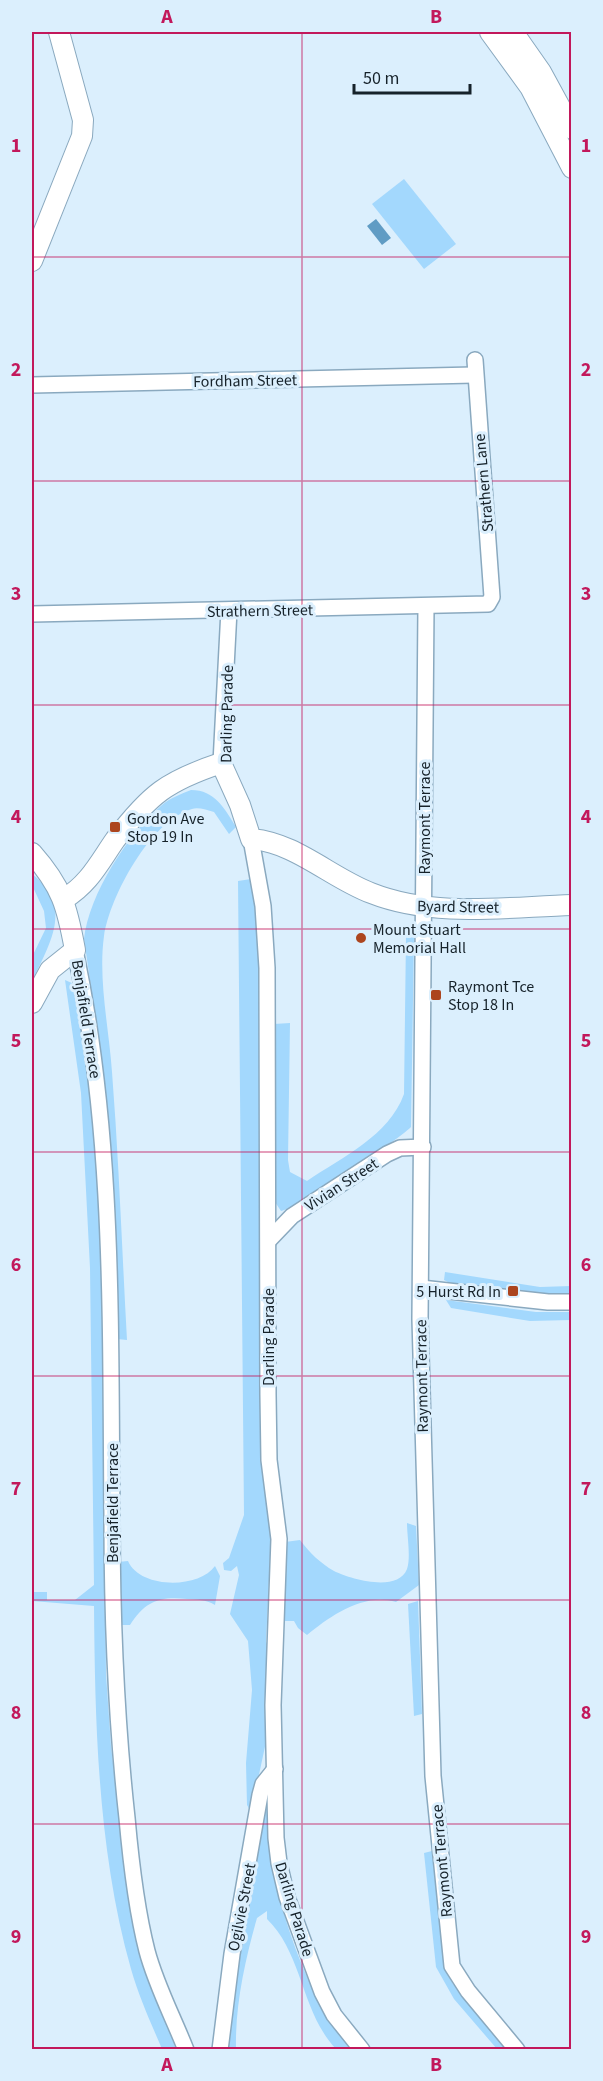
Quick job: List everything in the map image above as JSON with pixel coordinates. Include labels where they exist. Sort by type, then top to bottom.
[{"type":"street","points":[[32,261],[82,136],[81,112],[59,32]]},
{"type":"street","points":[[490,32],[530,87],[572,168]]},
{"type":"street","points":[[513,32],[541,72],[572,129]]},
{"type":"street","name":"Fordham Street","points":[[32,385],[458,375],[474,368]]},
{"type":"street","name":"Strathern Lane","points":[[474,368],[492,597],[488,604]]},
{"type":"street","name":"Strathern Street","points":[[32,614],[488,604]]},
{"type":"street","name":"Raymont Terrace","points":[[426,606],[421,1288],[425,1556],[432,1776],[450,1954],[457,1976],[517,2049]]},
{"type":"street","name":"Darling Parade","points":[[229,610],[221,763],[240,805],[251,839],[266,934],[269,1460],[279,1539],[273,1705],[276,1838],[287,1897],[326,1999],[347,2033],[362,2049]]},
{"type":"street","points":[[64,899],[80,889],[92,876],[115,841],[155,795],[179,778],[221,763]]},
{"type":"street","name":"Byard Street","points":[[251,839],[276,843],[372,894],[424,907],[572,905]]},
{"type":"street","points":[[32,853],[57,884],[64,899],[75,950],[50,970],[32,1004]]},
{"type":"street","name":"Benjafield Terrace","points":[[75,950],[86,998],[100,1110],[110,1313],[112,1597],[123,1784],[133,1874],[148,1952],[186,2049]]},
{"type":"street","name":"Vivian Street","points":[[268,1240],[292,1216],[387,1154],[400,1148],[423,1147]]},
{"type":"street","points":[[421,1288],[548,1302],[572,1302]]},
{"type":"street","name":"Ogilvie Street","points":[[220,2049],[232,1954],[260,1795],[263,1784],[275,1769]]},
{"type":"shaded area","points":[[404,179],[456,244],[424,269],[372,204]]},
{"type":"shaded area","points":[[376,219],[391,238],[382,245],[367,226]]},
{"type":"shaded area","points":[[191,790],[207,793],[213,797],[223,807],[236,827],[229,834],[214,812],[197,808],[177,816],[162,828],[148,843],[124,881],[104,936],[102,970],[111,1055],[119,1172],[127,1340],[117,1339],[109,1132],[103,1069],[84,939],[87,922],[102,884],[124,848],[162,805]]},
{"type":"shaded area","points":[[32,874],[53,899],[55,913],[51,940],[32,982],[32,957],[46,928],[44,911],[32,885]]},
{"type":"shaded area","points":[[251,879],[260,948],[260,1357],[271,1538],[266,1642],[272,1651],[266,1742],[251,1812],[247,1805],[246,1763],[252,1690],[248,1641],[230,1614],[239,1575],[237,1566],[231,1571],[224,1570],[223,1563],[229,1558],[244,1515],[238,881]]},
{"type":"shaded area","points":[[406,936],[414,936],[411,1127],[368,1160],[292,1207],[281,1211],[275,1202],[274,1024],[290,1023],[288,1160],[290,1172],[307,1181],[376,1134],[397,1109],[404,1094]]},
{"type":"shaded area","points":[[65,980],[74,984],[78,991],[94,1111],[103,1329],[106,1674],[111,1746],[129,1900],[153,1989],[176,2049],[162,2049],[141,2000],[120,1925],[111,1880],[97,1743],[94,1606],[32,1601],[32,1592],[47,1592],[47,1600],[75,1600],[94,1585],[90,1268],[81,1093]]},
{"type":"shaded area","points":[[445,1272],[540,1287],[571,1286],[571,1295],[520,1293],[450,1283],[444,1280]]},
{"type":"shaded area","points":[[446,1300],[536,1312],[571,1312],[571,1320],[530,1321],[451,1308]]},
{"type":"shaded area","points":[[407,1523],[416,1526],[419,1585],[396,1602],[372,1600],[348,1608],[326,1620],[307,1635],[298,1628],[294,1621],[285,1621],[285,1542],[300,1540],[320,1561],[341,1574],[373,1582],[394,1581],[407,1569],[409,1553]]},
{"type":"shaded area","points":[[128,1561],[144,1577],[170,1583],[196,1579],[207,1574],[215,1566],[220,1576],[215,1605],[198,1600],[169,1598],[148,1605],[141,1610],[130,1625],[118,1625],[118,1562]]},
{"type":"shaded area","points":[[418,1601],[422,1714],[414,1716],[408,1604]]},
{"type":"shaded area","points":[[266,1799],[276,1884],[291,1935],[300,1961],[323,2010],[351,2049],[336,2049],[324,2034],[308,2001],[288,1949],[279,1933],[267,1919],[267,1911],[257,1918],[245,1967],[237,2016],[236,2049],[223,2050]]},
{"type":"shaded area","points":[[432,1851],[444,1968],[453,1984],[509,2049],[497,2049],[454,1999],[436,1967],[424,1853]]},
{"type":"place","name":"Gordon Ave Stop 19 In","points":[[115,827]]},
{"type":"place","name":"Mount Stuart Memorial Hall","points":[[361,938]]},
{"type":"place","name":"Raymont Tce Stop 18 In","points":[[436,995]]},
{"type":"place","name":"5 Hurst Rd In","points":[[513,1291]]}]
